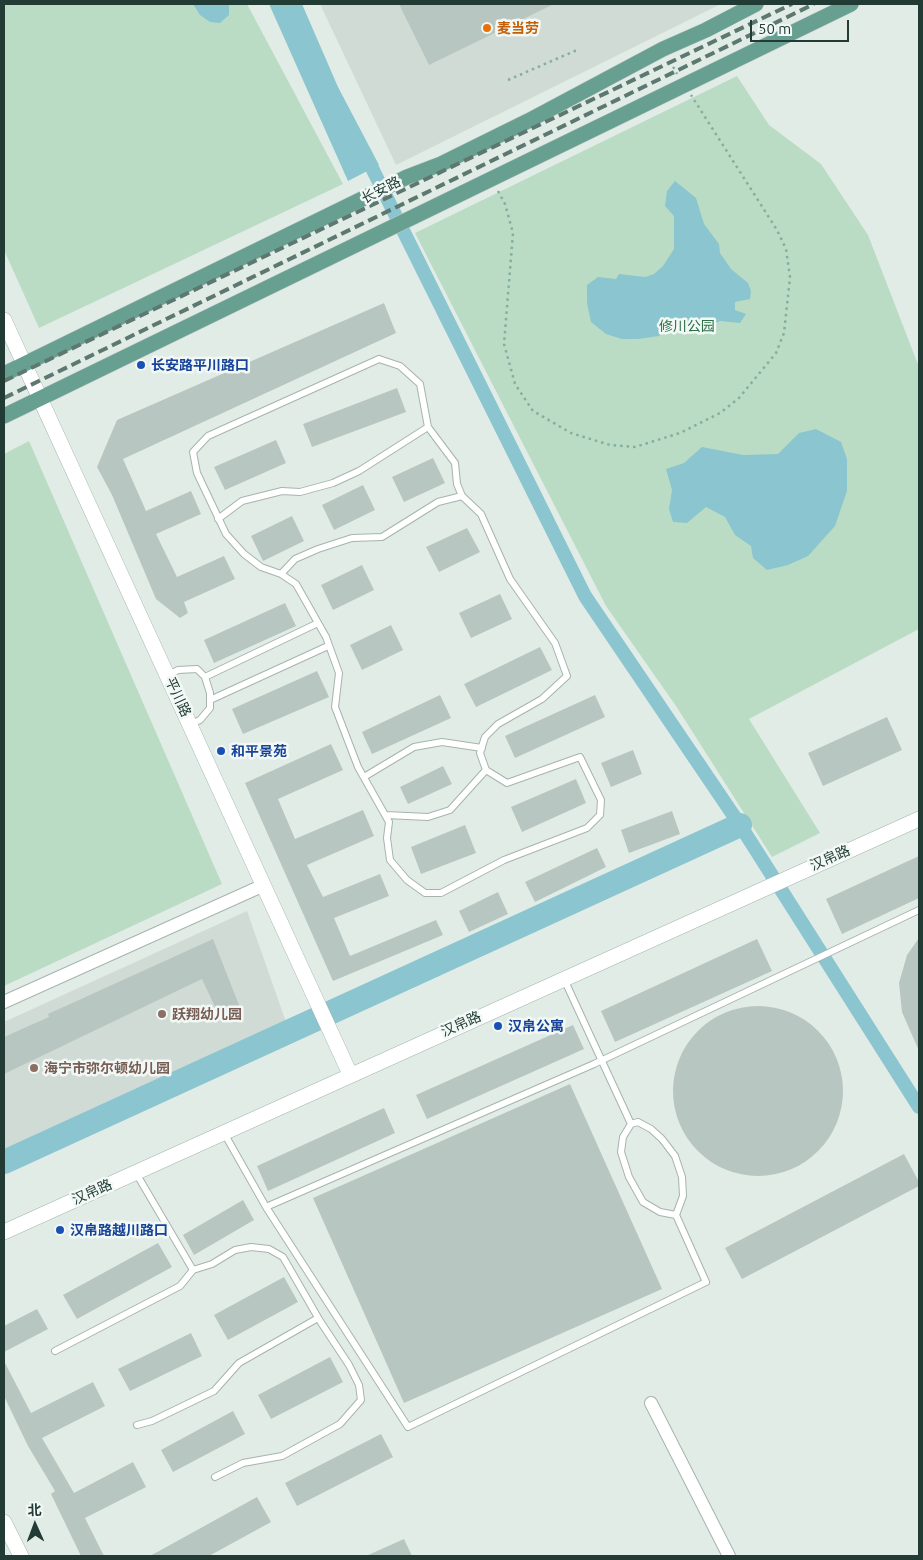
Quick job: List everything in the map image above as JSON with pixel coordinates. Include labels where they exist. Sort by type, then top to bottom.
[{"type":"main road","name":"长安路","points":[[4,374],[407,177],[441,164],[528,121],[663,49],[706,30],[756,4]]},
{"type":"main road","points":[[4,416],[851,4]]},
{"type":"street","name":"平川路","points":[[4,320],[23,365],[191,724],[347,1068]]},
{"type":"street","name":"汉帛路","points":[[4,1232],[224,1132],[347,1068],[563,978],[919,819]]},
{"type":"street","points":[[4,1002],[264,885]]},
{"type":"street","points":[[651,1403],[729,1556]]},
{"type":"street","points":[[4,1522],[21,1556]]},
{"type":"lane","points":[[379,359],[400,366],[420,384],[428,427],[455,464],[457,484],[462,496],[481,514],[510,579],[556,644],[567,676],[542,700],[498,724],[485,737],[480,753],[486,770],[507,783],[580,757],[601,800],[600,814],[587,828],[504,860],[441,893],[425,893],[407,880],[390,860],[387,838],[389,822],[364,777],[335,707],[339,673],[318,623],[296,584],[281,574],[261,567],[244,554],[226,534],[197,473],[193,452],[208,436],[379,359]]},
{"type":"lane","points":[[218,519],[242,501],[282,491],[300,492],[333,483],[359,471],[428,427]]},
{"type":"lane","points":[[281,574],[295,559],[318,549],[352,538],[382,537],[438,502],[462,496]]},
{"type":"lane","points":[[205,677],[318,623]]},
{"type":"lane","points":[[210,700],[328,646]]},
{"type":"lane","points":[[168,674],[178,670],[197,669],[205,677],[210,708],[200,720],[191,724]]},
{"type":"lane","points":[[364,777],[414,747],[442,742],[482,748]]},
{"type":"lane","points":[[386,815],[428,817],[450,810],[486,770]]},
{"type":"lane","points":[[266,1208],[602,1060],[919,910]]},
{"type":"lane","points":[[563,978],[631,1124]]},
{"type":"lane","points":[[224,1132],[266,1208],[408,1427],[706,1282],[676,1216],[683,1196],[682,1176],[675,1156],[662,1138],[651,1130],[638,1122],[631,1124],[622,1137],[621,1152],[629,1178],[643,1202],[660,1212],[676,1216]]},
{"type":"lane","points":[[136,1173],[193,1270]]},
{"type":"lane","points":[[55,1351],[180,1286],[193,1270],[212,1264],[235,1250],[251,1247],[269,1249],[283,1256],[359,1385],[361,1400],[340,1424],[282,1456],[243,1463],[215,1477]]},
{"type":"lane","points":[[137,1426],[152,1421],[214,1391],[239,1363],[318,1318]]},
{"type":"path","points":[[491,178],[505,204],[513,234],[504,344],[515,384],[533,411],[571,433],[610,445],[635,447],[680,434],[720,413],[740,398],[776,353],[784,333],[790,277],[786,249],[777,230],[663,49]]},
{"type":"path","points":[[508,80],[577,50]]},
{"type":"shaded area","points":[[320,4],[721,4],[396,165]]},
{"type":"shaded area","name":"跃翔幼儿园","points":[[247,911],[286,1022],[4,1151],[4,1022]]},
{"type":"green space","points":[[4,4],[247,4],[343,184],[39,328],[4,250]]},
{"type":"green space","name":"修川公园","points":[[737,76],[769,125],[821,164],[868,235],[919,367],[919,629],[749,719],[820,833],[772,857],[676,706],[606,606],[415,233]]},
{"type":"green space","points":[[29,441],[222,884],[4,986],[4,454]]},
{"type":"water","points":[[193,4],[229,4],[229,15],[220,23],[210,22],[200,15]]},
{"type":"water","points":[[269,4],[302,4],[338,87],[379,165],[348,181]]},
{"type":"water","points":[[675,181],[696,198],[704,224],[719,244],[720,253],[731,269],[748,283],[751,291],[750,299],[735,302],[735,310],[746,314],[740,323],[720,321],[712,325],[706,323],[700,329],[694,330],[680,321],[668,324],[659,336],[638,339],[622,339],[606,334],[591,322],[587,303],[587,285],[598,277],[616,279],[619,274],[645,277],[654,274],[663,266],[674,249],[674,216],[665,206],[667,191]]},
{"type":"water","points":[[816,429],[841,442],[847,459],[847,491],[835,526],[808,556],[788,565],[767,570],[753,558],[751,546],[735,535],[725,517],[706,507],[687,523],[673,522],[669,509],[672,490],[666,469],[684,463],[702,447],[743,455],[778,454],[799,433]]},
{"type":"building","points":[[399,4],[554,4],[429,65]]},
{"type":"building","points":[[384,303],[396,333],[123,459],[146,511],[191,491],[201,514],[156,534],[177,577],[224,556],[235,579],[184,602],[188,613],[180,618],[156,599],[112,495],[97,467],[117,420]]},
{"type":"building","points":[[397,388],[406,412],[312,447],[303,424]]},
{"type":"building","points":[[276,440],[286,463],[225,490],[214,467]]},
{"type":"building","points":[[433,458],[445,483],[404,502],[392,477]]},
{"type":"building","points":[[363,485],[375,510],[334,530],[322,505]]},
{"type":"building","points":[[292,516],[304,541],[263,561],[251,536]]},
{"type":"building","points":[[467,528],[480,552],[439,572],[426,547]]},
{"type":"building","points":[[362,565],[374,590],[333,610],[321,585]]},
{"type":"building","points":[[500,594],[512,619],[471,638],[459,613]]},
{"type":"building","points":[[285,603],[296,626],[214,663],[204,640]]},
{"type":"building","points":[[391,625],[403,650],[362,670],[350,645]]},
{"type":"building","points":[[540,647],[552,670],[476,707],[464,684]]},
{"type":"building","points":[[317,671],[329,697],[243,734],[232,709]]},
{"type":"building","points":[[440,695],[451,718],[372,754],[362,732]]},
{"type":"building","points":[[595,695],[605,717],[515,758],[505,736]]},
{"type":"building","points":[[887,717],[902,750],[823,786],[808,753]]},
{"type":"building","points":[[331,744],[343,770],[278,799],[295,839],[363,810],[374,836],[307,865],[323,897],[380,874],[389,896],[334,918],[350,956],[436,920],[443,935],[333,981],[245,783]]},
{"type":"building","points":[[633,750],[642,774],[611,787],[601,763]]},
{"type":"building","points":[[443,766],[452,784],[408,804],[400,787]]},
{"type":"building","points":[[576,779],[586,803],[522,832],[511,807]]},
{"type":"building","points":[[672,811],[680,834],[629,853],[621,830]]},
{"type":"building","points":[[465,825],[476,853],[421,874],[411,847]]},
{"type":"building","points":[[597,848],[606,867],[535,902],[525,882]]},
{"type":"building","points":[[919,856],[919,898],[842,934],[826,899]]},
{"type":"building","points":[[498,892],[508,914],[469,932],[459,911]]},
{"type":"building","points":[[919,938],[919,1051],[902,1012],[899,983],[907,955]]},
{"type":"building","points":[[213,939],[241,1010],[221,1020],[202,979],[4,1074],[4,1037],[49,1017],[48,1014]]},
{"type":"building","points":[[757,939],[772,971],[615,1042],[601,1011]]},
{"type":"building","points":[[758,1006],[783,1010],[798,1016],[812,1025],[824,1037],[833,1051],[839,1066],[843,1091],[839,1116],[833,1131],[824,1145],[812,1157],[798,1166],[783,1172],[758,1176],[733,1172],[718,1166],[704,1157],[692,1145],[683,1131],[677,1116],[673,1091],[677,1066],[683,1051],[692,1037],[704,1025],[718,1016],[733,1010]]},
{"type":"building","points":[[573,1025],[584,1049],[427,1119],[416,1095]]},
{"type":"building","points":[[570,1084],[662,1289],[404,1403],[313,1198]]},
{"type":"building","points":[[384,1108],[395,1133],[268,1191],[257,1166]]},
{"type":"building","points":[[904,1154],[919,1182],[919,1186],[742,1279],[725,1248]]},
{"type":"building","points":[[243,1200],[254,1220],[194,1255],[183,1235]]},
{"type":"building","points":[[158,1243],[172,1267],[77,1319],[63,1295]]},
{"type":"building","points":[[284,1277],[298,1302],[228,1340],[214,1315]]},
{"type":"building","points":[[37,1309],[48,1329],[4,1352],[4,1326]]},
{"type":"building","points":[[191,1333],[202,1356],[130,1391],[118,1369]]},
{"type":"building","points":[[330,1357],[343,1382],[271,1419],[258,1395]]},
{"type":"building","points":[[4,1361],[31,1413],[93,1382],[105,1406],[42,1438],[74,1493],[133,1462],[146,1487],[85,1518],[104,1556],[81,1556],[51,1494],[55,1491],[28,1446],[4,1396]]},
{"type":"building","points":[[233,1411],[245,1434],[173,1472],[161,1450]]},
{"type":"building","points":[[381,1434],[393,1457],[297,1506],[285,1483]]},
{"type":"building","points":[[257,1497],[271,1522],[209,1556],[150,1556]]},
{"type":"building","points":[[404,1539],[412,1556],[366,1556]]},
{"type":"waterway","points":[[364,152],[585,596],[740,825],[919,1107]]},
{"type":"waterway","points":[[4,1162],[740,825]]},
{"type":"railway","points":[[4,381],[792,4]]},
{"type":"railway","points":[[4,398],[814,4]]},
{"type":"place","name":"麦当劳","points":[[487,28]]},
{"type":"place","name":"长安路平川路口","points":[[141,365]]},
{"type":"place","name":"和平景苑","points":[[221,751]]},
{"type":"place","name":"跃翔幼儿园","points":[[162,1014]]},
{"type":"place","name":"汉帛公寓","points":[[498,1026]]},
{"type":"place","name":"海宁市弥尔顿幼儿园","points":[[34,1068]]},
{"type":"place","name":"汉帛路越川路口","points":[[60,1230]]}]
